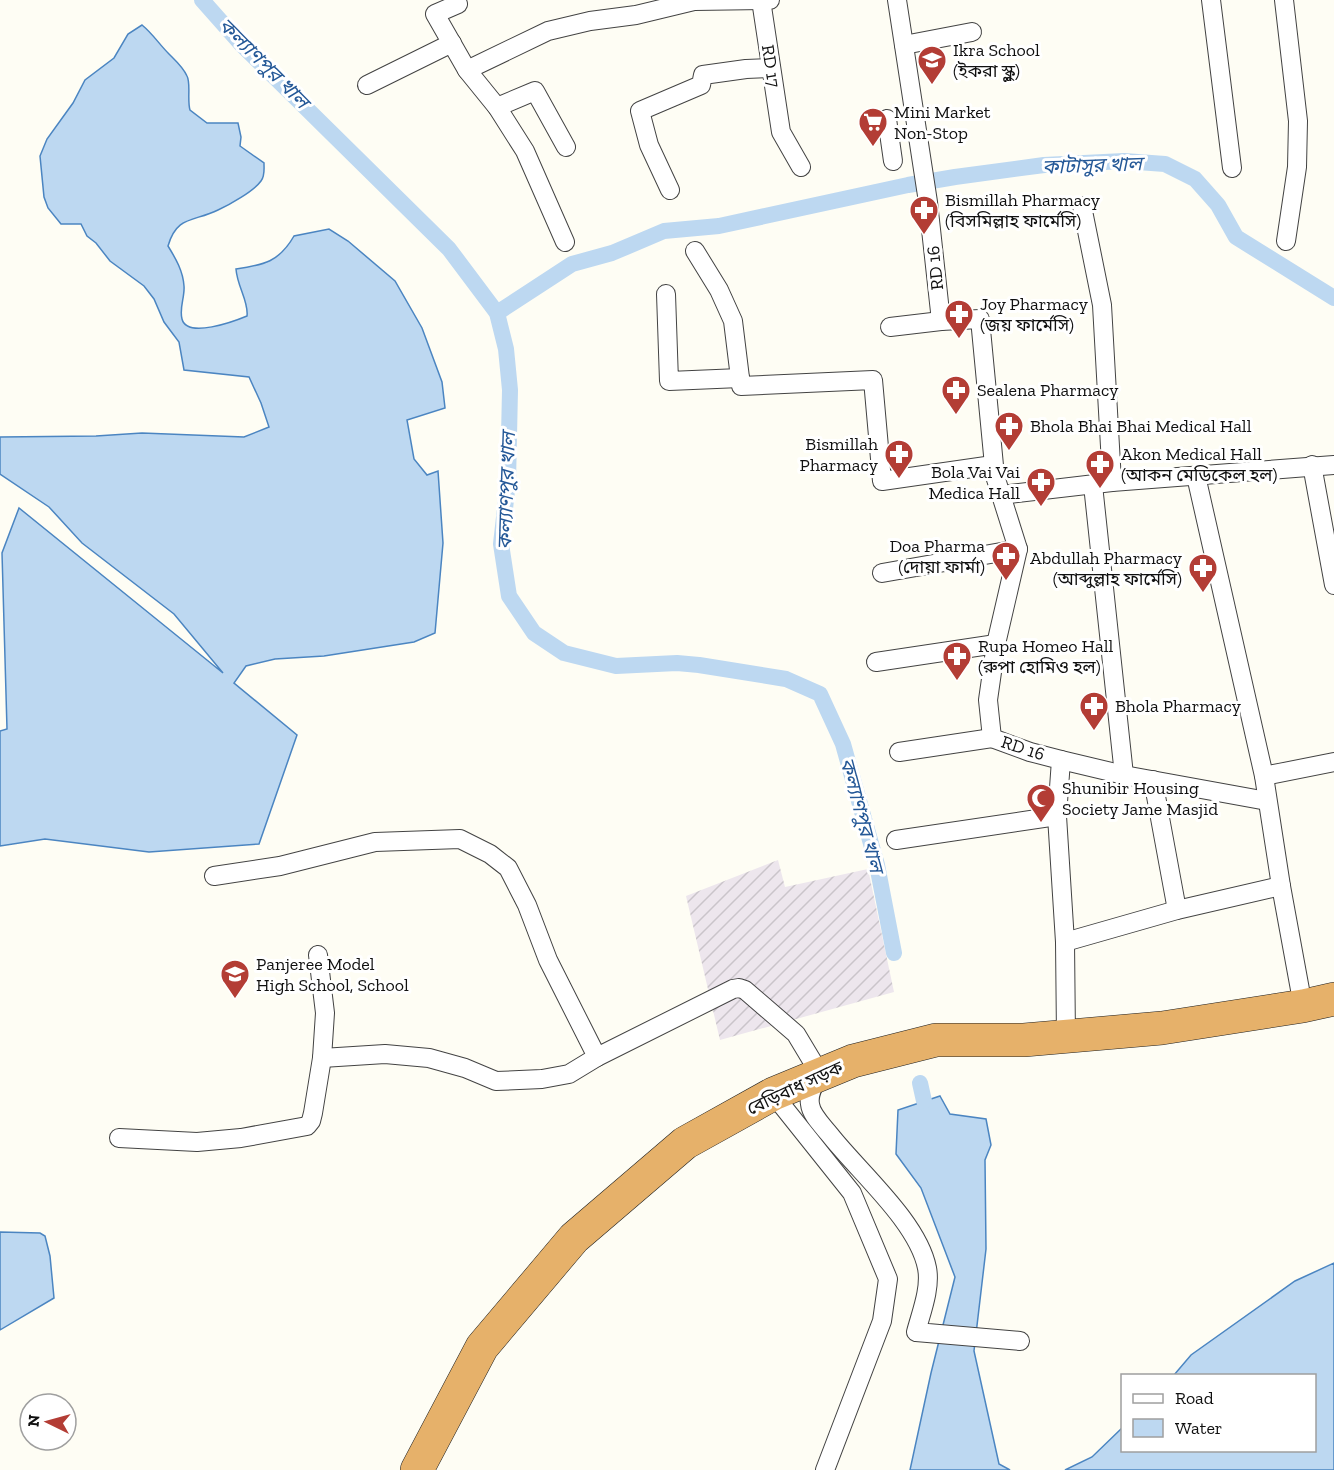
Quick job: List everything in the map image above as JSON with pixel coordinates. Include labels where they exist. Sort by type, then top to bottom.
[{"type":"highway","name":"বেড়িবাধ সড়ক","points":[[417,1470],[482,1347],[574,1238],[685,1143],[773,1094],[853,1061],[936,1040],[1024,1041],[1162,1028],[1318,1003]]},
{"type":"street","points":[[456,0],[458,4],[435,14],[467,70],[497,107],[525,151],[565,242]]},
{"type":"street","name":"RD 16","points":[[897,0],[928,202],[941,321]]},
{"type":"street","points":[[1211,0],[1232,168]]},
{"type":"street","points":[[1284,0],[1298,121],[1297,167],[1286,241]]},
{"type":"street","points":[[467,70],[548,31],[590,21],[636,15],[694,1],[764,1]]},
{"type":"street","name":"RD 17","points":[[764,1],[781,132],[801,166]]},
{"type":"street","points":[[904,45],[972,32]]},
{"type":"street","points":[[367,85],[452,43]]},
{"type":"street","points":[[670,190],[649,145],[640,111],[701,85],[703,75],[771,68]]},
{"type":"street","points":[[497,107],[535,91],[567,147]]},
{"type":"street","points":[[887,119],[893,161]]},
{"type":"street","points":[[1082,206],[1102,305],[1112,482]]},
{"type":"street","points":[[695,251],[719,290],[733,321],[741,386],[873,380],[882,482],[993,465]]},
{"type":"street","points":[[666,294],[669,381],[741,378]]},
{"type":"street","points":[[882,573],[1018,549],[994,476],[980,319],[890,327]]},
{"type":"street","points":[[1312,465],[1334,585]]},
{"type":"street","points":[[1001,495],[1112,482],[1334,465]]},
{"type":"street","points":[[1196,476],[1263,776],[1281,886],[1318,1003]]},
{"type":"street","points":[[1093,486],[1124,775]]},
{"type":"street","name":"RD 16","points":[[1018,549],[996,644],[988,700],[992,738],[1061,760],[1057,816],[1065,942],[1066,1037]]},
{"type":"street","points":[[876,662],[996,644]]},
{"type":"street","points":[[899,752],[992,738]]},
{"type":"street","points":[[1061,760],[1124,775],[1267,801]]},
{"type":"street","points":[[1263,776],[1334,762]]},
{"type":"street","points":[[1153,780],[1177,910]]},
{"type":"street","points":[[896,840],[1057,816]]},
{"type":"street","points":[[214,876],[280,866],[375,842],[460,839],[490,854],[508,868],[527,905],[548,960],[597,1057]]},
{"type":"street","points":[[1065,942],[1177,910],[1281,886]]},
{"type":"street","points":[[119,1138],[197,1142],[241,1138],[307,1126],[313,1113],[322,1058],[325,1013],[318,955]]},
{"type":"street","points":[[322,1058],[385,1054],[429,1058],[496,1080],[542,1079],[569,1074],[597,1057],[739,988],[745,990],[796,1034],[820,1074],[810,1095],[810,1106],[847,1157],[905,1221],[919,1245],[928,1269],[927,1285],[916,1332],[1020,1341]]},
{"type":"street","points":[[773,1094],[852,1193],[888,1279],[882,1322],[825,1470]]},
{"type":"shaded area","points":[[778,860],[785,887],[868,869],[894,992],[720,1040],[686,896]]},
{"type":"water","points":[[142,25],[185,73],[189,83],[190,110],[207,123],[238,123],[240,146],[264,163],[263,177],[253,189],[223,208],[181,224],[172,236],[168,246],[182,275],[184,290],[181,315],[186,325],[193,328],[212,327],[247,316],[236,269],[270,261],[283,252],[294,236],[329,229],[348,241],[395,281],[422,328],[442,382],[445,408],[407,420],[414,459],[427,475],[438,471],[443,543],[435,633],[414,642],[324,656],[275,659],[246,666],[234,683],[297,735],[259,844],[149,852],[45,839],[0,846],[0,731],[7,729],[2,553],[19,508],[223,673],[174,614],[82,543],[49,507],[0,474],[0,437],[142,433],[244,437],[269,427],[249,377],[184,370],[179,342],[164,322],[154,299],[144,286],[110,261],[96,243],[87,236],[81,224],[61,224],[48,208],[44,197],[40,156],[47,139],[73,103],[85,80],[114,58],[128,34]]},
{"type":"water","points":[[940,1096],[950,1114],[986,1119],[991,1145],[985,1160],[986,1249],[974,1351],[999,1464],[1010,1470],[910,1470],[955,1277],[921,1188],[896,1154],[898,1110]]},
{"type":"water","points":[[0,1232],[40,1233],[45,1236],[50,1256],[54,1298],[0,1330]]},
{"type":"water","points":[[1334,1263],[1334,1470],[1065,1470],[1092,1457],[1121,1429],[1121,1452],[1316,1452],[1316,1374],[1175,1374],[1191,1355],[1295,1281]]},
{"type":"waterway","name":"কল্যাণপুর খাল","points":[[202,0],[241,44],[449,249],[497,313],[506,349],[510,390],[508,482],[501,544],[509,596],[534,633],[564,653],[616,666],[677,663],[699,665],[786,679],[820,694],[843,744],[877,865],[894,953]]},
{"type":"waterway","name":"কাটাসুর খাল","points":[[497,313],[572,264],[612,253],[664,231],[719,226],[955,177],[1044,165],[1124,161],[1165,164],[1195,179],[1218,205],[1236,237],[1334,298]]},
{"type":"waterway","name":"কল্যাণপুর খাল","points":[[920,1083],[924,1101]]},
{"type":"place","name":"Ikra School (ইকরা স্কুল)","points":[[932,86]]},
{"type":"place","name":"Mini Market Non-Stop","points":[[873,148]]},
{"type":"place","name":"Bismillah Pharmacy (বিসমিল্লাহ ফার্মেসি)","points":[[924,236]]},
{"type":"place","name":"Joy Pharmacy (জয় ফার্মেসি)","points":[[959,340]]},
{"type":"place","name":"Sealena Pharmacy","points":[[956,416]]},
{"type":"place","name":"Bhola Bhai Bhai Medical Hall","points":[[1009,452]]},
{"type":"place","name":"Bismillah Pharmacy","points":[[899,480]]},
{"type":"place","name":"Akon Medical Hall (আকন মেডিকেল হল)","points":[[1100,490]]},
{"type":"place","name":"Bola Vai Vai Medica Hall","points":[[1041,508]]},
{"type":"place","name":"Doa Pharma (দোয়া ফার্মা)","points":[[1006,582]]},
{"type":"place","name":"Abdullah Pharmacy (আব্দুল্লাহ ফার্মেসি)","points":[[1203,594]]},
{"type":"place","name":"Rupa Homeo Hall (রুপা হোমিও হল)","points":[[957,682]]},
{"type":"place","name":"Bhola Pharmacy","points":[[1094,732]]},
{"type":"place","name":"Shunibir Housing Society Jame Masjid","points":[[1041,824]]},
{"type":"place","name":"Panjeree Model High School, School","points":[[235,1000]]}]
